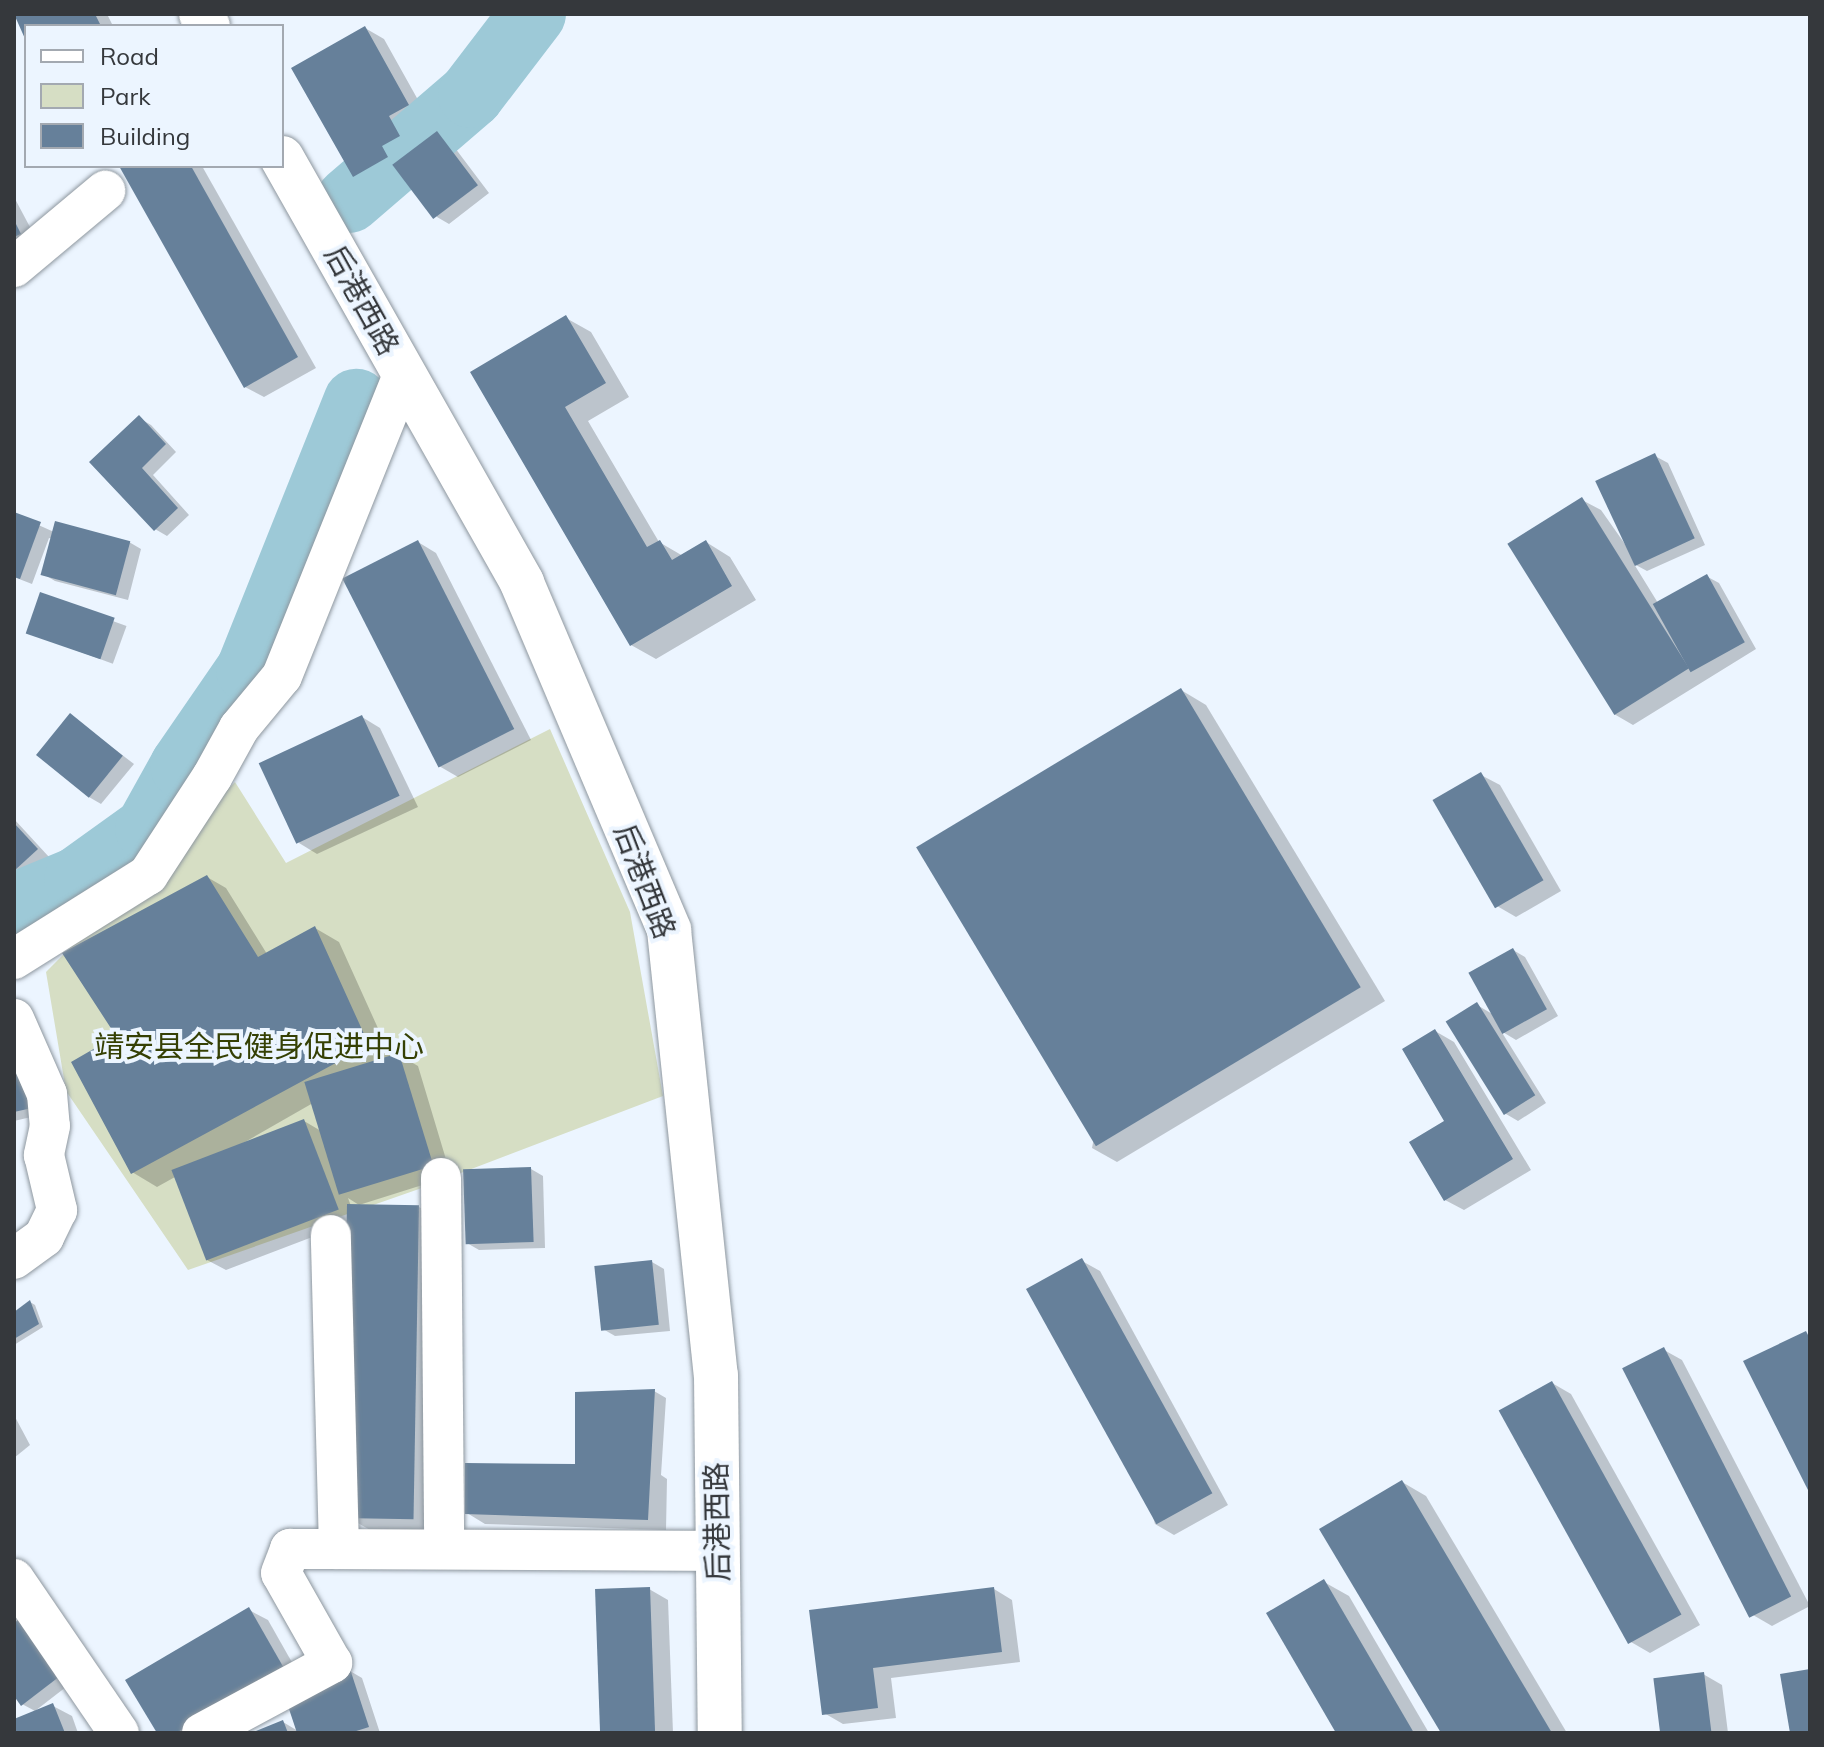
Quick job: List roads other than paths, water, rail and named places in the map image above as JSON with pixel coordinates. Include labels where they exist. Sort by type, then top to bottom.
[{"type":"main road","name":"后港西路","points":[[284,162],[522,583],[669,930],[716,1375],[720,1733]]},
{"type":"street","points":[[14,267],[105,191]]},
{"type":"street","points":[[14,959],[148,875],[212,777],[239,728],[282,676],[404,373]]},
{"type":"street","points":[[14,1019],[47,1094],[50,1126],[44,1155],[57,1210],[44,1237],[14,1259]]},
{"type":"street","points":[[441,1178],[444,1549]]},
{"type":"street","points":[[331,1235],[339,1549]]},
{"type":"street","points":[[202,1733],[332,1663],[281,1573],[290,1549],[717,1551]]},
{"type":"street","points":[[14,1579],[119,1733]]},
{"type":"waterway","points":[[349,200],[471,95],[533,14]]},
{"type":"waterway","points":[[14,906],[77,880],[148,829],[183,766],[249,670],[356,402]]},
{"type":"park label","name":"靖安县全民健身促进中心","points":[[259,1046]]}]
